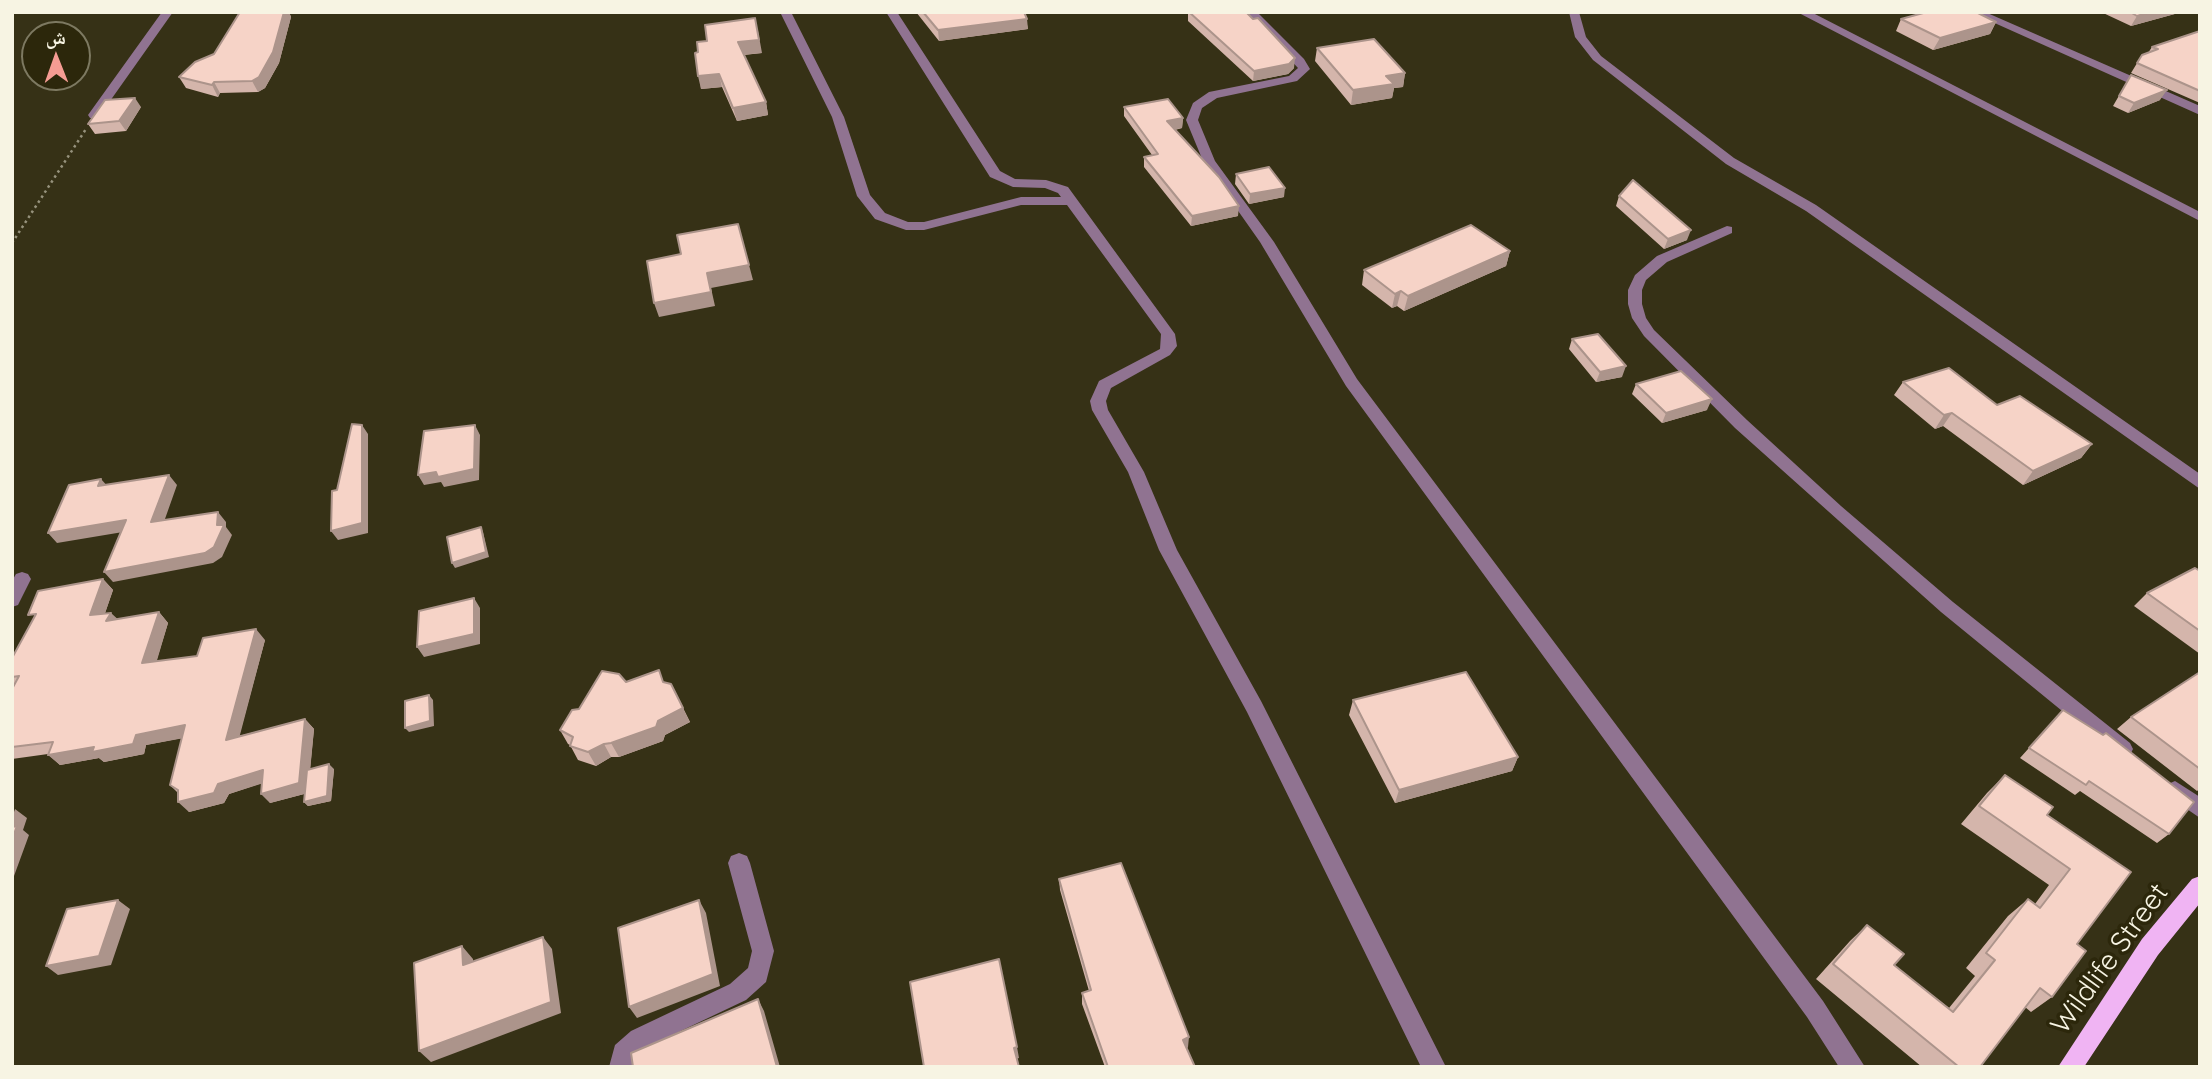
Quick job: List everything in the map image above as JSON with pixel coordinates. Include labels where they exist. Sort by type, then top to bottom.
[{"type":"main road","name":"Wildlife Street","points":[[2070,1067],[2150,947],[2200,886]]},
{"type":"street","points":[[94,115],[168,12]]},
{"type":"street","points":[[785,12],[838,117],[864,196],[880,216],[906,226],[923,226],[1021,201],[1072,201]]},
{"type":"street","points":[[891,12],[995,174],[1013,183],[1053,185],[1063,190],[1170,340],[1169,346],[1158,356],[1104,385],[1098,401],[1100,410],[1136,472],[1168,550],[1254,707],[1434,1067]]},
{"type":"street","points":[[1251,12],[1300,61],[1304,69],[1293,79],[1213,95],[1197,106],[1192,120],[1209,161],[1267,242],[1350,382],[1815,1009],[1853,1067]]},
{"type":"street","points":[[1574,12],[1581,37],[1597,58],[1730,161],[1811,208],[2200,482]]},
{"type":"street","points":[[1802,12],[2200,217]]},
{"type":"street","points":[[1976,12],[2200,111]]},
{"type":"street","points":[[1727,230],[1662,259],[1640,278],[1635,290],[1635,304],[1639,318],[1649,333],[1741,424],[1835,510],[1947,607],[2135,759]]},
{"type":"street","points":[[12,600],[22,579]]},
{"type":"street","points":[[2157,775],[2200,809]]},
{"type":"street","points":[[621,1067],[624,1054],[639,1039],[738,992],[758,974],[763,951],[739,863]]},
{"type":"path","points":[[12,243],[94,115]]},
{"type":"building","points":[[240,12],[284,12],[273,52],[259,77],[252,81],[214,82],[212,85],[179,77],[195,62],[214,54]]},
{"type":"building","points":[[923,12],[1024,12],[1027,19],[938,30]]},
{"type":"building","points":[[1189,12],[1246,12],[1253,19],[1258,18],[1295,58],[1289,64],[1254,71]]},
{"type":"building","points":[[1927,12],[1976,12],[1996,22],[1940,38],[1901,19]]},
{"type":"building","points":[[2130,12],[2150,12],[2137,16]]},
{"type":"building","points":[[755,18],[759,40],[738,42],[766,102],[733,108],[719,74],[698,76],[695,53],[698,52],[697,42],[707,41],[705,25]]},
{"type":"building","points":[[2200,31],[2200,91],[2137,63],[2142,55],[2158,49],[2152,47]]},
{"type":"building","points":[[1374,39],[1405,73],[1386,76],[1394,84],[1353,90],[1317,48]]},
{"type":"building","points":[[2131,75],[2167,90],[2134,103],[2119,96]]},
{"type":"building","points":[[135,98],[119,121],[88,124],[105,100]]},
{"type":"building","points":[[1168,99],[1183,118],[1167,121],[1219,177],[1239,206],[1192,216],[1144,157],[1158,154],[1124,107]]},
{"type":"building","points":[[1269,167],[1285,188],[1250,194],[1236,174]]},
{"type":"building","points":[[1633,180],[1691,230],[1668,239],[1619,196]]},
{"type":"building","points":[[738,224],[749,265],[707,273],[711,292],[654,303],[647,261],[681,254],[677,235]]},
{"type":"building","points":[[1471,225],[1510,251],[1408,296],[1401,291],[1395,294],[1364,270]]},
{"type":"building","points":[[1598,334],[1626,366],[1600,372],[1572,339]]},
{"type":"building","points":[[1949,368],[1997,405],[2020,396],[2092,444],[2033,471],[1952,413],[1944,415],[1903,382]]},
{"type":"building","points":[[1681,371],[1712,399],[1666,413],[1636,384]]},
{"type":"building","points":[[352,424],[362,425],[362,523],[331,531],[332,491],[337,490]]},
{"type":"building","points":[[475,425],[474,469],[438,477],[436,472],[418,475],[424,431]]},
{"type":"building","points":[[169,475],[151,522],[218,512],[217,525],[224,525],[214,547],[205,553],[104,572],[126,520],[48,533],[69,485],[101,479],[98,486]]},
{"type":"building","points":[[481,527],[486,552],[452,563],[447,537]]},
{"type":"building","points":[[2195,568],[2200,571],[2200,631],[2147,593]]},
{"type":"building","points":[[103,579],[90,615],[111,613],[106,621],[159,612],[142,663],[197,656],[203,638],[256,629],[226,740],[305,719],[299,783],[261,794],[263,770],[218,784],[214,793],[178,802],[178,790],[170,785],[185,725],[136,735],[133,744],[92,752],[94,747],[48,755],[53,742],[12,747],[12,689],[19,676],[12,677],[12,658],[36,614],[28,615],[38,591]]},
{"type":"building","points":[[474,598],[474,634],[417,647],[419,611]]},
{"type":"building","points":[[659,670],[663,682],[671,684],[683,708],[658,721],[656,727],[588,752],[570,746],[573,737],[560,730],[572,710],[579,709],[602,671],[619,674],[626,682]]},
{"type":"building","points":[[1466,672],[1518,757],[1399,790],[1353,700]]},
{"type":"building","points":[[2200,672],[2200,769],[2131,717]]},
{"type":"building","points":[[429,695],[430,721],[405,728],[405,701]]},
{"type":"building","points":[[2063,710],[2103,735],[2106,733],[2194,802],[2169,834],[2089,781],[2086,785],[2029,748]]},
{"type":"building","points":[[329,764],[327,796],[304,802],[307,770]]},
{"type":"building","points":[[2005,775],[2053,807],[2047,815],[2131,872],[2077,944],[2086,951],[2052,997],[2040,988],[1980,1067],[1959,1067],[1833,964],[1867,925],[1904,954],[1894,965],[1953,1012],[1995,960],[1986,953],[2028,899],[2040,908],[2070,869],[1979,806]]},
{"type":"building","points":[[1121,863],[1189,1037],[1183,1040],[1195,1067],[1108,1067],[1082,993],[1091,990],[1059,879]]},
{"type":"building","points":[[118,900],[99,956],[46,966],[67,909]]},
{"type":"building","points":[[699,900],[713,974],[629,1007],[618,928]]},
{"type":"building","points":[[543,937],[551,1002],[419,1051],[414,963],[462,946],[463,965]]},
{"type":"building","points":[[999,959],[1019,1067],[924,1067],[910,982]]},
{"type":"building","points":[[758,999],[777,1067],[633,1067],[631,1053]]}]
